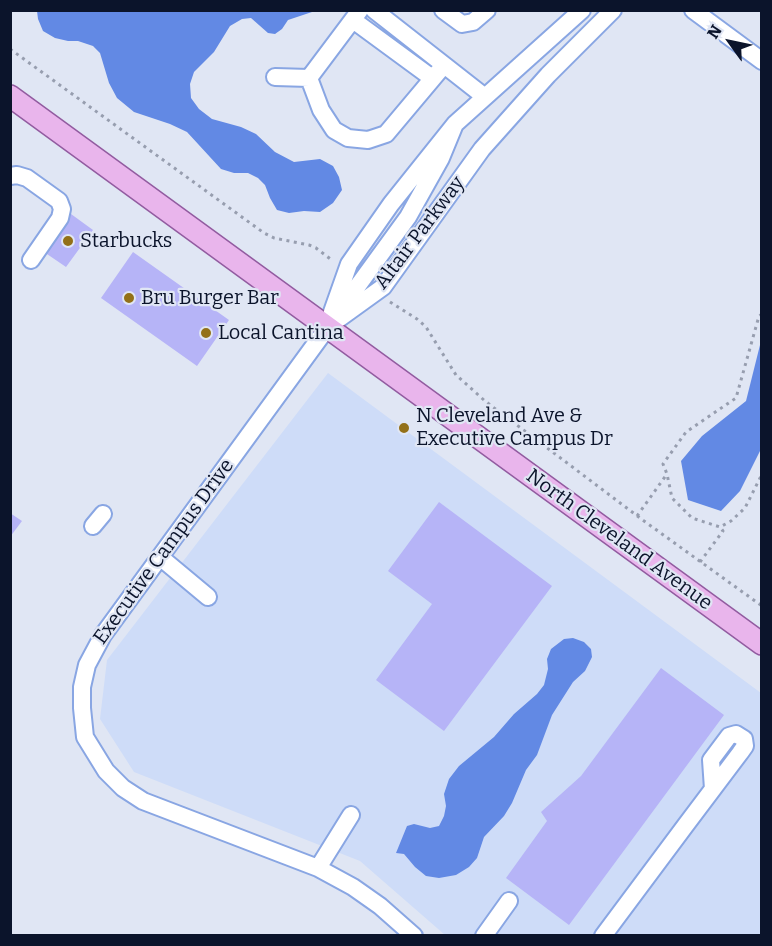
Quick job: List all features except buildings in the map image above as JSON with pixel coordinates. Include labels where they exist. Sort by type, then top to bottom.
[{"type":"main road","name":"North Cleveland Avenue","points":[[10,96],[762,644]]},
{"type":"street","points":[[374,10],[485,98]]},
{"type":"street","points":[[443,10],[462,24],[473,22],[487,10]]},
{"type":"street","name":"Altair Parkway","points":[[327,327],[349,264],[391,204],[455,124],[582,10]]},
{"type":"street","name":"Altair Parkway","points":[[327,327],[383,286],[482,149],[548,75],[613,10]]},
{"type":"street","points":[[693,10],[762,61]]},
{"type":"street","points":[[309,78],[357,15],[432,78]]},
{"type":"street","points":[[309,78],[321,110],[334,130],[348,138],[368,140],[386,134],[444,64]]},
{"type":"street","points":[[275,77],[309,78]]},
{"type":"street","points":[[10,176],[17,175],[27,178],[59,201],[62,209],[60,218],[30,260]]},
{"type":"street","name":"Executive Campus Drive","points":[[327,327],[103,635],[87,665],[82,687],[86,737],[106,771],[123,788],[143,801],[318,868],[371,900],[414,936]]},
{"type":"street","points":[[160,556],[208,597]]},
{"type":"street","points":[[603,936],[713,789]]},
{"type":"street","points":[[318,868],[351,814]]},
{"type":"street","points":[[484,936],[509,902]]},
{"type":"path","points":[[10,50],[264,233],[274,238],[309,244],[330,259]]},
{"type":"path","points":[[401,309],[426,327],[456,375],[485,401],[637,516],[762,606]]},
{"type":"path","points":[[700,562],[723,531],[720,527],[692,518],[672,498],[668,474],[663,464],[686,432],[736,398],[759,316],[762,314]]},
{"type":"path","points":[[637,516],[668,474]]},
{"type":"path","points":[[720,527],[731,521],[745,508],[762,474]]},
{"type":"shaded area","points":[[328,373],[761,693],[761,935],[445,935],[360,861],[134,772],[100,719],[107,660]]},
{"type":"water","points":[[37,11],[315,11],[288,20],[275,34],[268,33],[251,18],[242,19],[230,26],[214,52],[194,72],[190,84],[191,98],[199,109],[212,119],[256,134],[275,152],[294,162],[320,159],[333,166],[342,190],[333,203],[320,212],[289,213],[277,210],[265,185],[258,178],[248,173],[234,173],[221,169],[187,132],[134,112],[117,98],[109,83],[100,53],[93,46],[78,41],[55,38],[43,31]]},
{"type":"water","points":[[761,341],[761,449],[740,491],[721,511],[688,500],[681,461],[702,436],[746,401]]},
{"type":"water","points":[[573,638],[584,642],[591,649],[592,657],[585,671],[573,682],[552,715],[537,755],[526,770],[504,816],[484,837],[477,858],[469,867],[456,875],[439,878],[426,876],[404,854],[396,853],[407,826],[414,824],[430,828],[439,826],[444,816],[446,806],[444,794],[449,779],[459,766],[494,737],[514,714],[537,694],[544,685],[548,669],[547,659],[551,649],[564,639]]},
{"type":"place","name":"Starbucks","points":[[68,241]]},
{"type":"place","name":"Bru Burger Bar","points":[[129,298]]},
{"type":"place","name":"Local Cantina","points":[[206,333]]},
{"type":"place","name":"N Cleveland Ave & Executive Campus Dr","points":[[404,428]]}]
